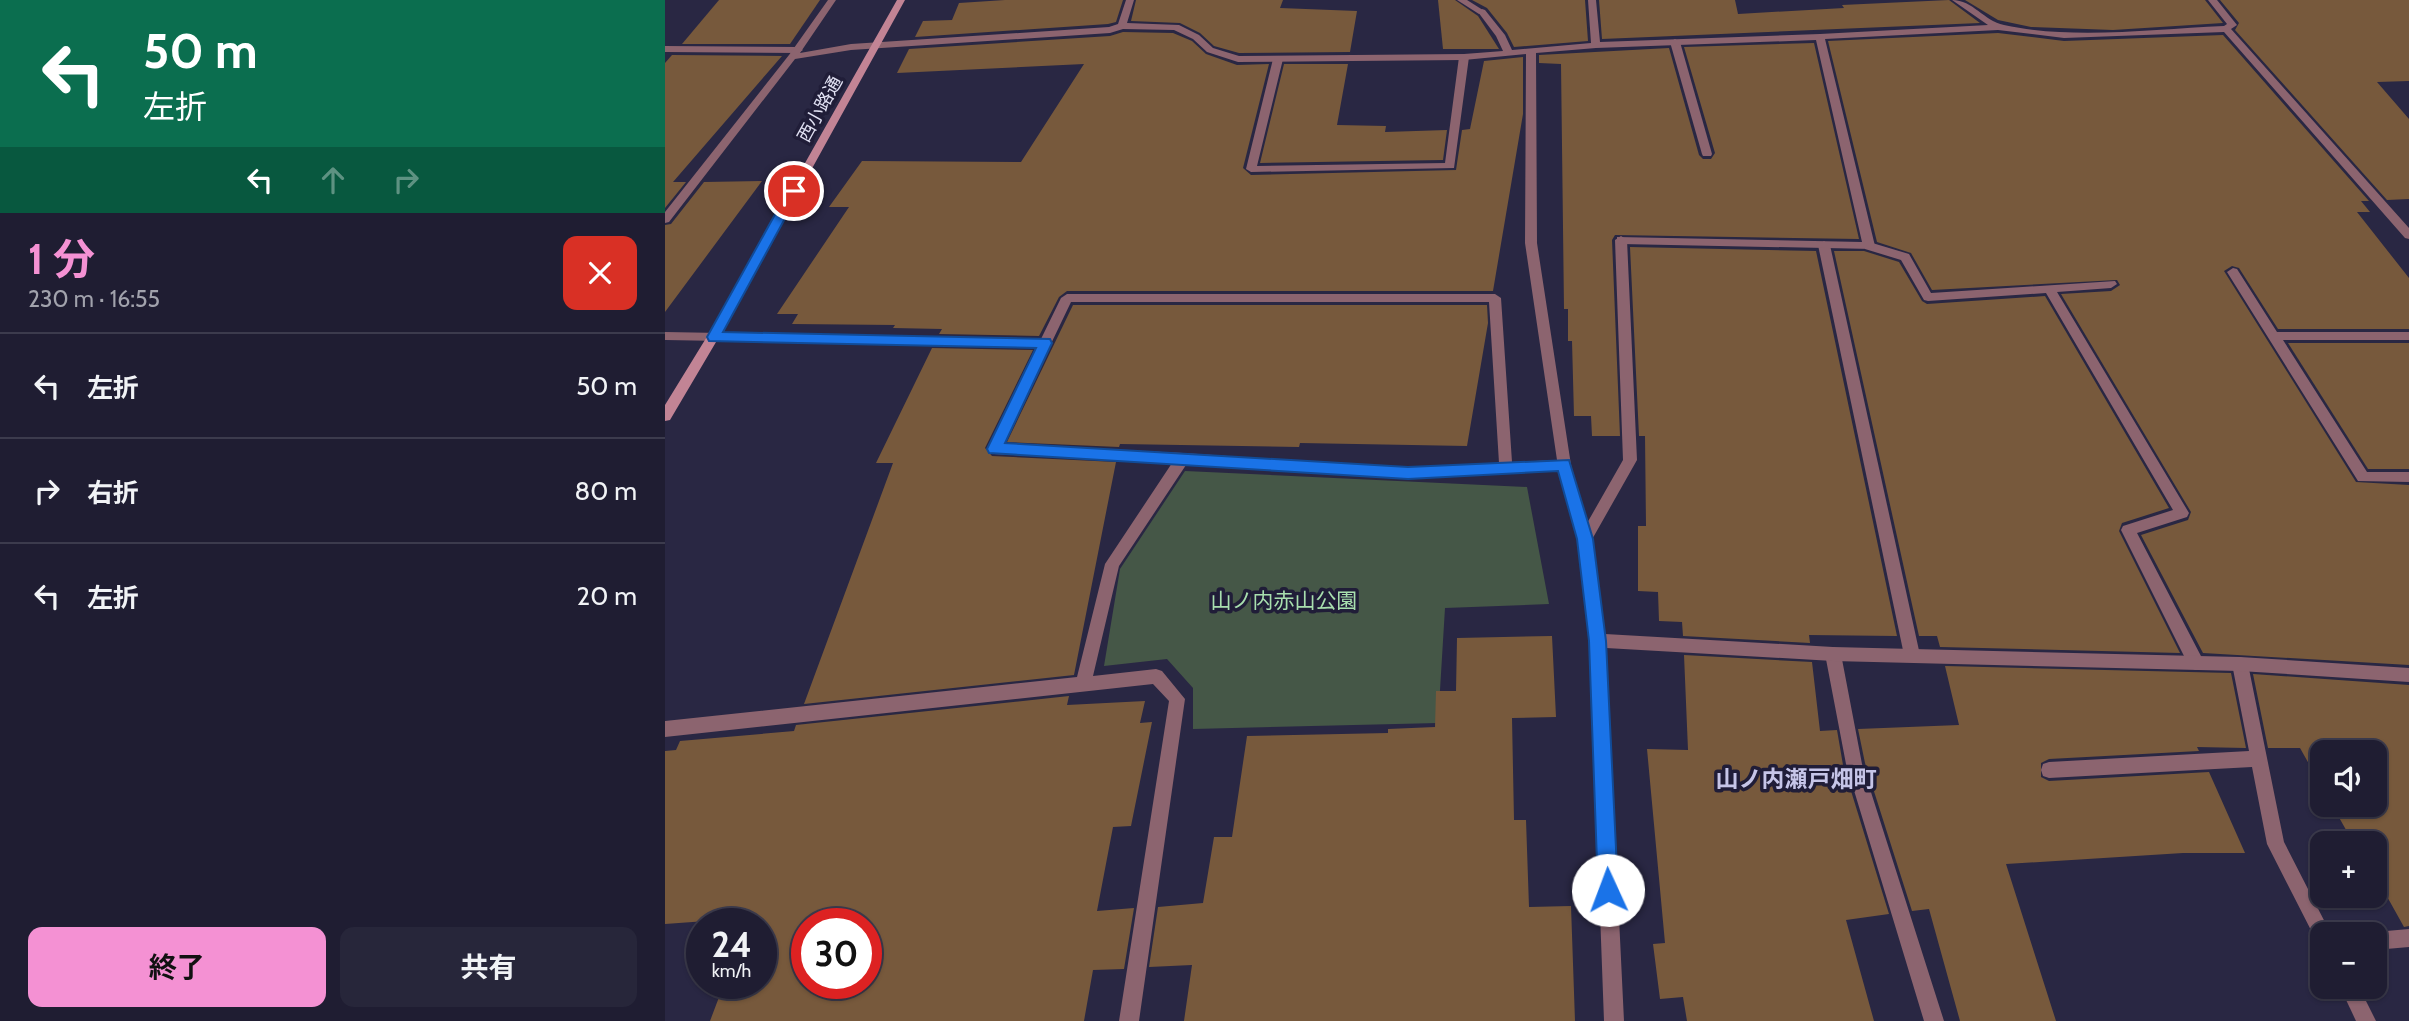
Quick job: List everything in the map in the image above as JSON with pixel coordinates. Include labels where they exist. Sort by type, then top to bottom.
[{"type":"street","points":[[665,219],[795,53],[832,0]]},
{"type":"street","name":"西小路通","points":[[665,416],[713,337],[901,0]]},
{"type":"street","points":[[1122,26],[1130,0]]},
{"type":"street","points":[[1461,0],[1482,12],[1500,35],[1509,53]]},
{"type":"street","points":[[1592,0],[1596,45]]},
{"type":"street","points":[[1956,0],[1998,27]]},
{"type":"street","points":[[665,49],[795,53],[1110,30],[1122,26],[1176,27],[1196,37],[1210,50],[1238,59],[1464,57],[1596,45],[1998,27],[2064,35],[2226,29],[2232,25],[2212,0]]},
{"type":"street","points":[[2226,29],[2409,235]]},
{"type":"street","points":[[1820,37],[1869,246]]},
{"type":"street","points":[[1675,42],[1707,154]]},
{"type":"street","points":[[1531,51],[1531,243],[1564,465],[1585,539],[1598,641],[1614,1021]]},
{"type":"street","points":[[1278,59],[1251,169],[1450,166],[1464,57]]},
{"type":"street","points":[[1585,539],[1630,460],[1621,240],[1869,246],[1905,257],[1928,297],[2111,284]]},
{"type":"street","points":[[1824,245],[1912,655]]},
{"type":"street","points":[[2233,272],[2363,477],[2409,477]]},
{"type":"street","points":[[2049,288],[2182,513],[2128,530],[2196,663]]},
{"type":"street","points":[[1507,467],[1495,298],[1067,298],[995,449],[1408,473],[1564,465]]},
{"type":"street","points":[[665,336],[1045,343]]},
{"type":"street","points":[[2273,336],[2409,336]]},
{"type":"street","points":[[1083,683],[1112,564],[1183,458]]},
{"type":"street","points":[[1598,641],[1833,654],[2240,664],[2409,675]]},
{"type":"street","points":[[1833,654],[1854,764],[1934,1021]]},
{"type":"street","points":[[2240,664],[2276,844],[2316,922]]},
{"type":"street","points":[[665,729],[1156,676],[1177,699],[1129,1021]]},
{"type":"street","points":[[2049,770],[2259,759]]},
{"type":"street","points":[[2387,941],[2409,938]]},
{"type":"street","points":[[2355,999],[2366,1021]]},
{"type":"green space","name":"山ノ内赤山公園","points":[[1185,471],[1527,487],[1549,604],[1445,608],[1438,723],[1193,729],[1193,688],[1167,659],[1104,666],[1120,569]]},
{"type":"building","points":[[719,0],[820,0],[790,44],[682,44]]},
{"type":"building","points":[[1005,0],[1123,0],[1116,22],[1108,24],[915,37],[923,21],[952,20],[959,3]]},
{"type":"building","points":[[1136,0],[1283,0],[1280,8],[1357,11],[1350,52],[1239,53],[1214,46],[1200,33],[1180,23],[1131,21]]},
{"type":"building","points":[[1438,0],[1455,0],[1478,16],[1499,49],[1443,49]]},
{"type":"building","points":[[1472,0],[1585,0],[1588,41],[1514,47],[1507,33],[1487,8]]},
{"type":"building","points":[[1599,0],[1735,0],[1738,14],[1949,0],[1980,23],[1602,39]]},
{"type":"building","points":[[1965,0],[2205,0],[2223,23],[2113,30],[2031,27],[1998,20]]},
{"type":"building","points":[[2220,0],[2409,0],[2409,81],[2377,82],[2409,119],[2409,199],[2387,200],[2235,30],[2239,23]]},
{"type":"building","points":[[1123,32],[1173,33],[1192,41],[1206,54],[1237,65],[1269,64],[1243,168],[1251,175],[1456,170],[1462,130],[1470,129],[1484,61],[1523,57],[1523,114],[1493,291],[1067,291],[1059,297],[1039,336],[939,334],[942,329],[893,328],[895,325],[792,324],[798,314],[777,314],[849,207],[829,207],[862,161],[1021,162],[1084,64],[897,73],[909,49],[1110,36]]},
{"type":"building","points":[[1998,33],[2064,41],[2223,35],[2369,201],[2361,201],[2370,212],[2357,212],[2409,278],[2409,329],[2278,329],[2239,268],[2232,266],[2224,271],[2356,482],[2409,485],[2409,665],[2203,653],[2141,535],[2188,520],[2191,512],[2061,294],[2111,291],[2120,285],[2117,280],[1932,290],[1911,253],[1877,242],[1828,41]]},
{"type":"building","points":[[1814,43],[1859,239],[1615,235],[1612,240],[1620,436],[1592,436],[1591,416],[1574,416],[1572,341],[1568,341],[1568,309],[1564,309],[1561,64],[1539,63],[1539,55],[1669,48],[1699,155],[1703,159],[1711,159],[1715,153],[1684,47]]},
{"type":"building","points":[[672,55],[782,56],[673,182],[686,182],[665,208],[665,63]]},
{"type":"building","points":[[1284,64],[1348,64],[1337,125],[1386,126],[1385,132],[1447,130],[1443,160],[1260,163]]},
{"type":"building","points":[[762,181],[665,312],[665,225],[671,224],[704,182]]},
{"type":"building","points":[[1630,247],[1816,251],[1897,636],[1809,635],[1810,643],[1683,636],[1682,622],[1659,621],[1658,592],[1638,591],[1638,526],[1646,526],[1645,436],[1639,436]]},
{"type":"building","points":[[1834,251],[1864,251],[1899,262],[1922,301],[1927,304],[2045,296],[2169,508],[2122,523],[2119,531],[2180,653],[1940,647],[1937,636],[1919,636]]},
{"type":"building","points":[[1073,305],[1487,305],[1488,323],[1467,446],[1300,443],[1299,447],[1120,444],[1119,447],[1007,442]]},
{"type":"building","points":[[2288,343],[2409,343],[2409,469],[2368,469]]},
{"type":"building","points":[[932,348],[1033,350],[985,448],[992,456],[1116,462],[1074,675],[804,704],[893,463],[876,463]]},
{"type":"building","points":[[1552,636],[1556,717],[1512,718],[1514,820],[1526,820],[1529,907],[1571,906],[1575,1021],[1184,1021],[1192,965],[1149,967],[1158,907],[1203,903],[1214,837],[1232,837],[1247,736],[1388,733],[1388,729],[1435,727],[1436,691],[1456,691],[1457,638]]},
{"type":"building","points":[[1684,655],[1812,662],[1820,731],[1837,730],[1843,765],[1889,914],[1846,920],[1874,1021],[1687,1021],[1683,997],[1660,999],[1653,944],[1665,943],[1647,749],[1688,750]]},
{"type":"building","points":[[1945,666],[2231,673],[2246,748],[2197,747],[2199,751],[2049,759],[2041,763],[2041,777],[2049,781],[2209,772],[2245,853],[2183,853],[2006,864],[2056,1021],[1960,1021],[1929,909],[1912,911],[1865,763],[1858,729],[1959,725]]},
{"type":"building","points":[[2253,674],[2409,685],[2409,926],[2404,927],[2387,897],[2387,831],[2347,831],[2339,817],[2387,817],[2387,740],[2310,740],[2310,766],[2300,748],[2268,748]]},
{"type":"building","points":[[1069,696],[1067,705],[1145,701],[1140,723],[1152,722],[1131,826],[1113,827],[1097,911],[1134,908],[1124,969],[1093,970],[1084,1021],[710,1021],[718,999],[777,999],[777,908],[686,908],[686,922],[665,924],[665,751],[676,750],[680,741],[794,731],[796,725]]},
{"type":"district","name":"山ノ内瀬戸畑町","points":[[1796,779]]},
{"type":"route","points":[[794,191],[713,337],[1045,343],[995,449],[1408,473],[1564,465],[1585,539],[1598,641],[1608,890]]}]
